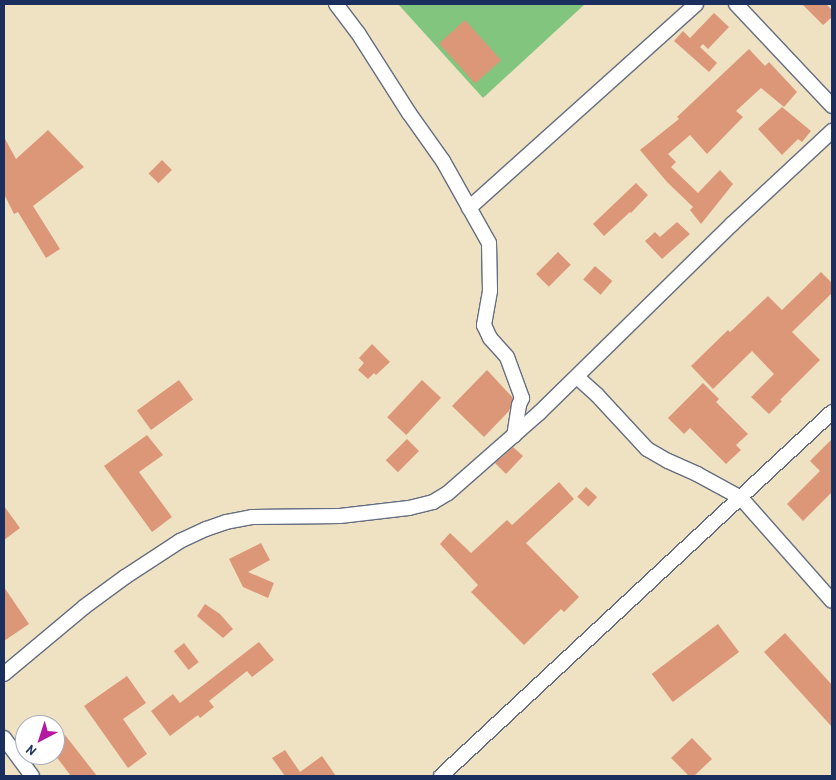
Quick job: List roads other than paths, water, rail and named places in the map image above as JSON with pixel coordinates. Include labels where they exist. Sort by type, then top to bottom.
[{"type":"street","points":[[336,4],[358,33],[404,105],[443,161],[489,243],[490,291],[484,325],[490,338],[510,364],[522,398],[518,405],[514,436]]},
{"type":"street","points":[[469,208],[696,4]]},
{"type":"street","points":[[736,4],[832,106]]},
{"type":"street","points":[[4,674],[91,602],[151,559],[198,533],[239,519],[340,516],[409,508],[432,502],[464,482],[577,377],[732,224],[832,131]]},
{"type":"street","points":[[577,377],[597,394],[647,449],[741,498],[832,601]]},
{"type":"street","points":[[441,776],[832,412]]},
{"type":"street","points":[[4,738],[32,776]]}]
